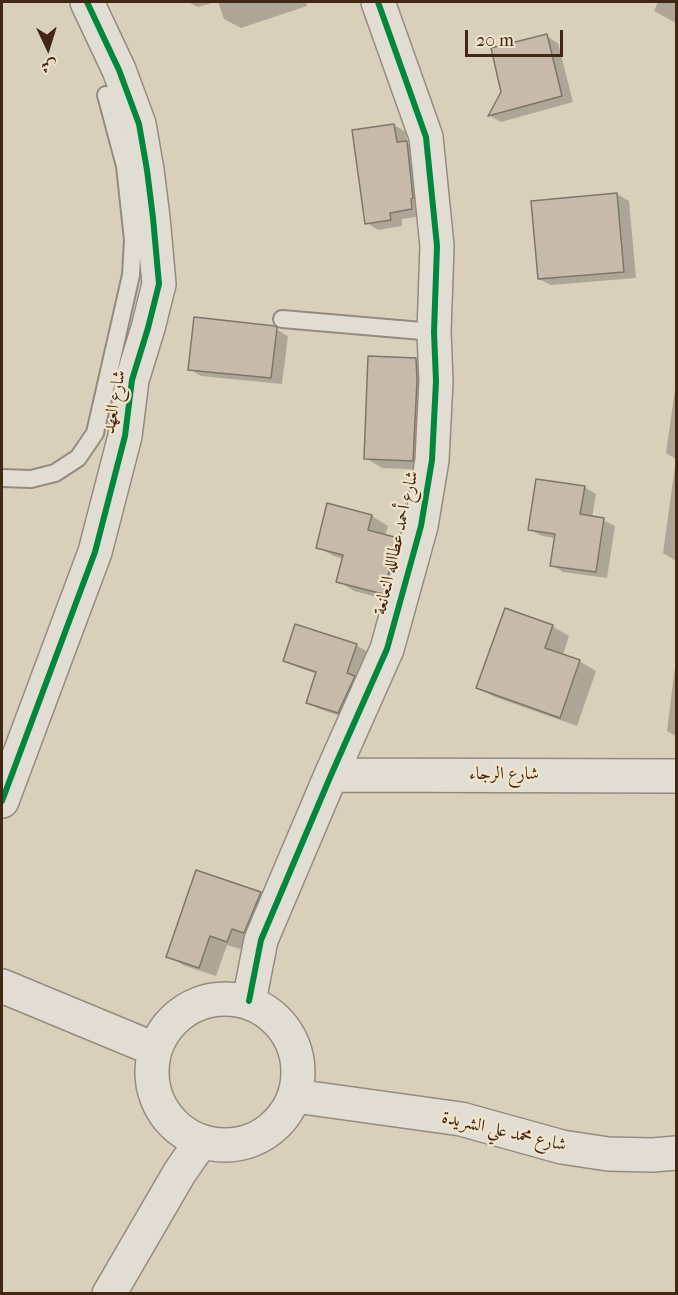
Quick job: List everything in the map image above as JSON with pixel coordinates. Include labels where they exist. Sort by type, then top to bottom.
[{"type":"street","name":"شارع العهد","points":[[2,801],[95,552],[125,436],[132,380],[133,330],[159,284],[151,199],[139,124],[118,70],[87,2]]},
{"type":"street","name":"شارع أحمد عطاالله النعانعة","points":[[249,1001],[261,940],[387,649],[421,525],[432,460],[436,381],[434,332],[437,246],[426,137],[378,2]]},
{"type":"street","name":"شارع الرجاء","points":[[331,775],[676,776]]},
{"type":"street","points":[[2,986],[154,1049]]},
{"type":"street","points":[[210,999],[249,1001],[281,1022],[298,1057],[296,1096],[274,1128],[240,1144],[201,1142],[169,1121],[152,1087],[154,1049],[175,1016],[210,999]]},
{"type":"street","name":"شارع محمد علي الشريدة","points":[[296,1096],[461,1119],[562,1147],[608,1154],[676,1153]]},
{"type":"street","points":[[109,1293],[180,1172],[201,1142]]},
{"type":"lane","points":[[2,478],[31,479],[55,473],[78,458],[95,433],[133,330],[130,275],[133,240],[125,166],[106,95]]},
{"type":"lane","points":[[282,319],[434,332]]},
{"type":"building","points":[[547,34],[562,96],[488,116],[501,92],[491,48]]},
{"type":"building","points":[[394,124],[397,142],[407,141],[413,198],[411,199],[412,209],[390,213],[391,220],[365,224],[352,130]]},
{"type":"building","points":[[617,193],[624,272],[538,279],[531,201]]},
{"type":"building","points":[[194,317],[275,326],[277,328],[271,378],[188,370]]},
{"type":"building","points":[[368,356],[416,358],[413,461],[364,459]]},
{"type":"building","points":[[536,479],[585,486],[580,514],[604,518],[596,572],[550,566],[555,534],[528,530]]},
{"type":"building","points":[[327,503],[372,515],[368,530],[398,538],[383,594],[336,582],[343,555],[316,548]]},
{"type":"building","points":[[505,608],[553,625],[545,648],[580,660],[560,718],[476,688]]},
{"type":"building","points":[[295,624],[357,644],[347,673],[355,676],[338,713],[306,703],[316,672],[283,661]]},
{"type":"building","points":[[196,870],[261,892],[244,933],[232,929],[227,942],[210,936],[199,968],[166,957]]},
{"type":"cycle path","points":[[2,801],[95,552],[125,436],[132,380],[159,284],[153,218],[139,124],[119,70],[87,2]]},
{"type":"cycle path","points":[[249,1001],[261,940],[387,649],[421,526],[432,460],[436,381],[434,332],[437,246],[426,137],[378,2]]}]
